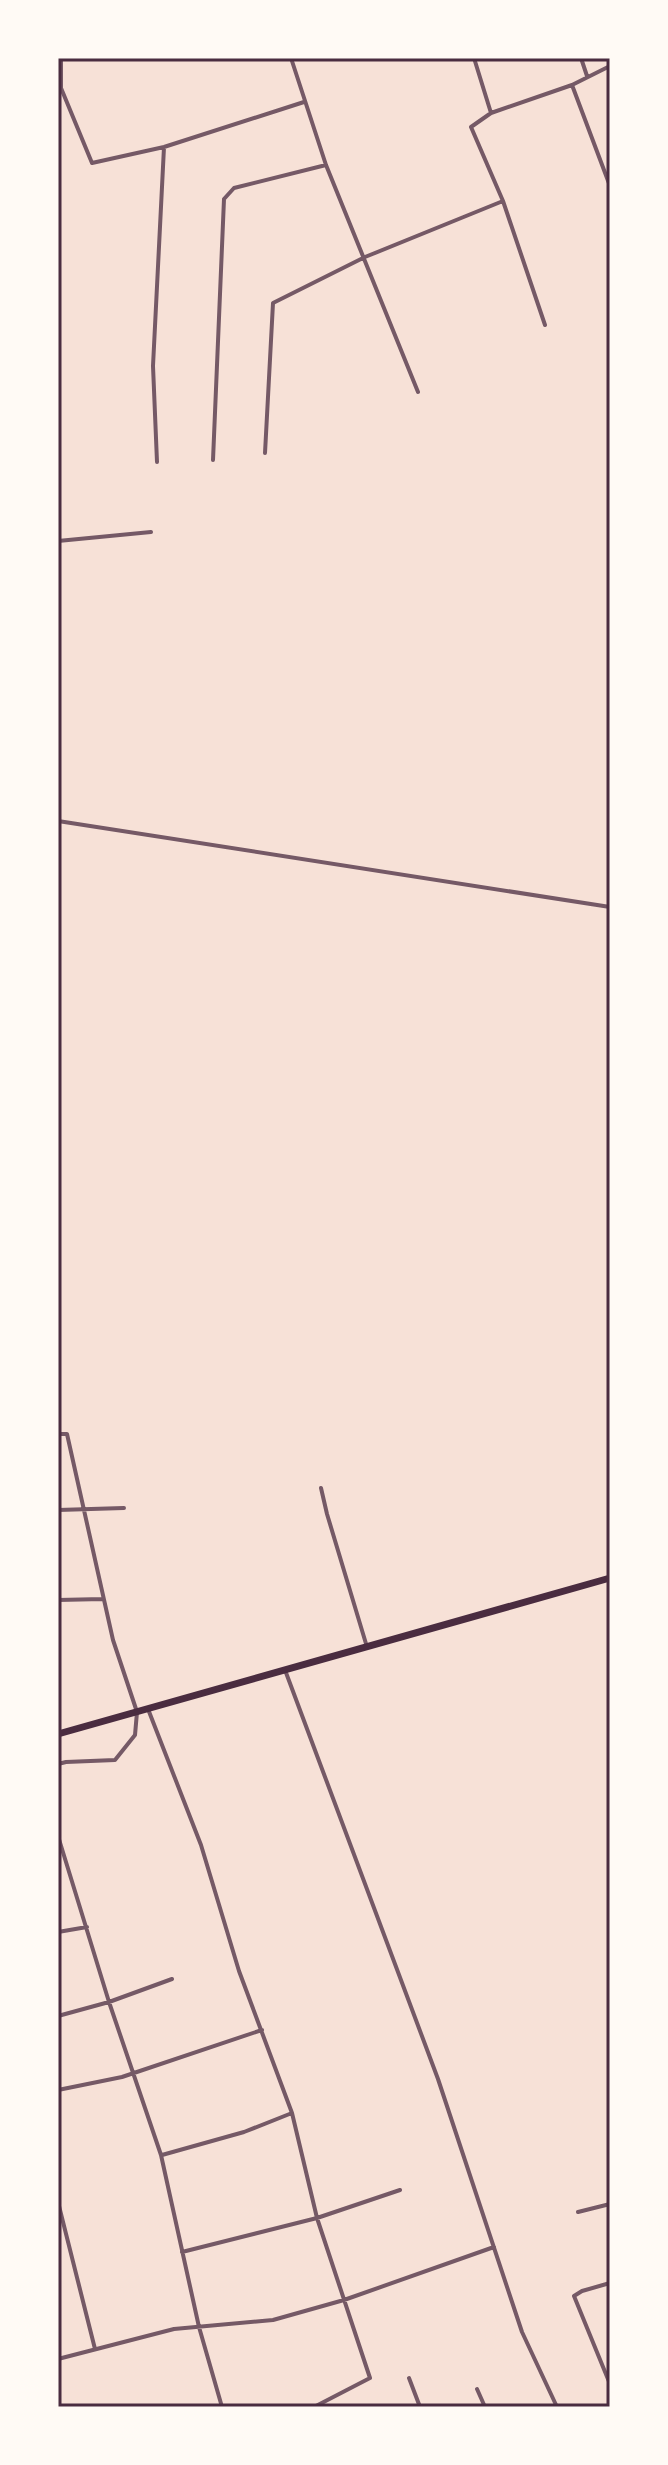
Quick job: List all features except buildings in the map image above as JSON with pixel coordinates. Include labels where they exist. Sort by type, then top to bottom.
[{"type":"highway","points":[[58,1734],[610,1578]]},
{"type":"street","points":[[61,58],[59,88],[92,163],[164,147],[305,102]]},
{"type":"street","points":[[291,58],[326,165],[418,392]]},
{"type":"street","points":[[474,58],[491,113]]},
{"type":"street","points":[[581,58],[587,76]]},
{"type":"street","points":[[545,325],[503,201],[471,127],[491,113],[572,85],[610,66]]},
{"type":"street","points":[[572,85],[610,186]]},
{"type":"street","points":[[157,462],[153,366],[164,147]]},
{"type":"street","points":[[213,460],[224,199],[234,188],[326,165]]},
{"type":"street","points":[[265,453],[273,303],[365,257],[503,201]]},
{"type":"street","points":[[58,541],[151,532]]},
{"type":"street","points":[[58,821],[610,907]]},
{"type":"street","points":[[58,1434],[67,1434],[113,1640],[137,1712],[135,1735],[115,1760],[58,1764]]},
{"type":"street","points":[[321,1488],[367,1647]]},
{"type":"street","points":[[58,1510],[124,1508]]},
{"type":"street","points":[[58,1600],[103,1599]]},
{"type":"street","points":[[285,1670],[438,2079],[522,2332],[557,2407]]},
{"type":"street","points":[[148,1709],[201,1845],[239,1971],[292,2113],[317,2218],[370,2378],[314,2407]]},
{"type":"street","points":[[58,1836],[109,2002],[161,2155],[199,2327],[222,2407]]},
{"type":"street","points":[[58,1932],[87,1927]]},
{"type":"street","points":[[58,2016],[109,2002],[172,1979]]},
{"type":"street","points":[[58,2090],[135,2073],[262,2030]]},
{"type":"street","points":[[161,2155],[244,2132],[292,2113]]},
{"type":"street","points":[[182,2252],[317,2218],[400,2190]]},
{"type":"street","points":[[58,2202],[95,2349]]},
{"type":"street","points":[[578,2212],[610,2204]]},
{"type":"street","points":[[58,2359],[174,2329],[273,2320],[344,2300],[494,2247]]},
{"type":"street","points":[[610,2283],[574,2296],[610,2384]]},
{"type":"street","points":[[409,2378],[420,2407]]},
{"type":"street","points":[[477,2389],[485,2407]]}]
